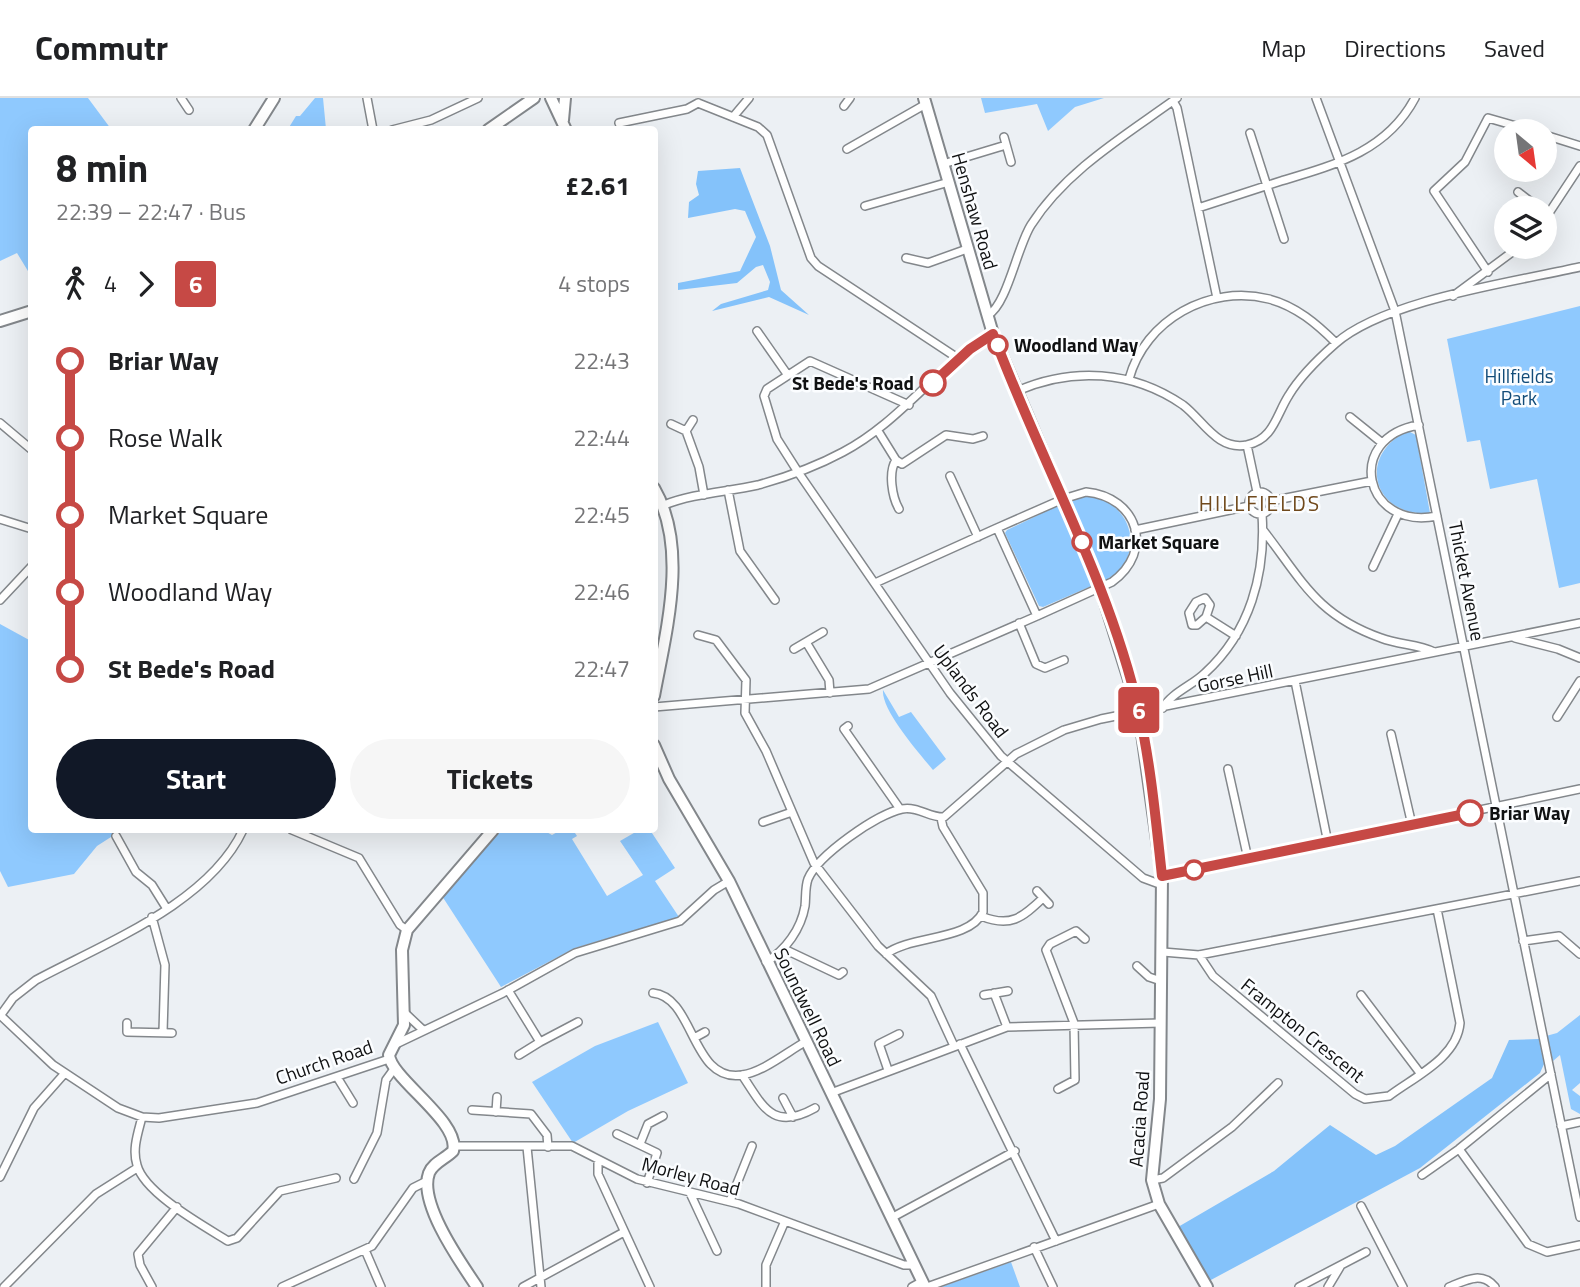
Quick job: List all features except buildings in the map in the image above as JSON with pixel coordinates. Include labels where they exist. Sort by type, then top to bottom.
[{"type":"street","points":[[181,98],[189,110]]},
{"type":"street","points":[[256,126],[274,98]]},
{"type":"street","points":[[367,98],[372,126]]},
{"type":"street","points":[[407,126],[430,120],[460,101],[478,98]]},
{"type":"street","points":[[494,126],[534,98]]},
{"type":"street","points":[[551,98],[564,125]]},
{"type":"street","points":[[564,125],[565,98]]},
{"type":"street","points":[[733,117],[749,98]]},
{"type":"street","points":[[844,106],[850,98]]},
{"type":"street","name":"Thicket Avenue","points":[[1316,98],[1395,311],[1580,1217]]},
{"type":"street","points":[[1198,208],[1339,163],[1383,139],[1401,120],[1415,98]]},
{"type":"street","points":[[988,315],[999,307],[1026,234],[1062,185],[1175,99],[1217,298]]},
{"type":"street","points":[[619,123],[687,109],[696,100],[758,127],[767,135],[811,258],[818,266],[959,359]]},
{"type":"street","points":[[847,149],[925,101]]},
{"type":"street","name":"Henshaw Road","points":[[925,101],[993,334],[1100,587]]},
{"type":"street","points":[[1488,272],[1434,191],[1465,162],[1488,118],[1494,120]]},
{"type":"street","points":[[1250,133],[1284,239]]},
{"type":"street","points":[[1558,139],[1580,146]]},
{"type":"street","points":[[943,163],[1005,141],[1011,162]]},
{"type":"street","points":[[1557,200],[1580,166]]},
{"type":"street","points":[[865,206],[949,182]]},
{"type":"street","points":[[1518,192],[1523,196]]},
{"type":"street","points":[[906,258],[928,263],[967,249]]},
{"type":"street","points":[[1452,297],[1504,259]]},
{"type":"street","points":[[1017,391],[1062,377],[1099,375],[1129,379],[1184,406],[1217,439],[1237,446],[1247,445],[1268,435],[1288,395],[1312,365],[1366,323],[1395,311],[1580,267]]},
{"type":"street","points":[[1129,379],[1138,354],[1162,325],[1188,308],[1217,298],[1250,295],[1271,299],[1309,318],[1336,344]]},
{"type":"street","points":[[0,321],[28,312]]},
{"type":"street","points":[[757,331],[787,374]]},
{"type":"street","points":[[664,505],[798,472],[842,453],[878,432],[959,359],[993,334]]},
{"type":"street","points":[[798,472],[778,439],[764,396],[767,388],[802,363],[816,361],[909,405]]},
{"type":"street","points":[[1350,417],[1381,442]]},
{"type":"street","points":[[686,431],[692,420]]},
{"type":"street","points":[[0,423],[28,447]]},
{"type":"street","points":[[671,424],[686,431],[699,467],[704,495]]},
{"type":"street","points":[[1419,425],[1395,432],[1381,442],[1373,460],[1372,481],[1380,499],[1398,514],[1412,519],[1437,516]]},
{"type":"street","points":[[878,432],[896,460],[902,464],[911,461],[946,435],[973,439],[983,436]]},
{"type":"street","points":[[1247,445],[1257,492]]},
{"type":"street","points":[[896,460],[891,471],[895,503],[899,509]]},
{"type":"street","name":"Uplands Road","points":[[798,472],[929,662],[1006,762],[1143,878],[1162,881]]},
{"type":"street","points":[[950,476],[978,537]]},
{"type":"street","points":[[1271,501],[1372,481]]},
{"type":"street","points":[[728,490],[740,551],[775,600]]},
{"type":"street","points":[[658,707],[869,689],[1112,582],[1130,566],[1136,554],[1135,530],[1127,513],[1111,498],[1086,492],[1063,499],[875,583]]},
{"type":"street","points":[[1257,492],[1266,494],[1271,501],[1268,511],[1262,514],[1252,512],[1249,506],[1251,496],[1257,492]]},
{"type":"street","points":[[658,495],[664,505],[673,538],[673,561],[659,646]]},
{"type":"street","points":[[1135,530],[1249,506]]},
{"type":"street","points":[[1163,708],[1214,666],[1236,636],[1255,596],[1263,530],[1262,514]]},
{"type":"street","points":[[1373,567],[1398,514]]},
{"type":"street","points":[[0,519],[28,528]]},
{"type":"street","points":[[998,528],[1037,616]]},
{"type":"street","points":[[1263,530],[1298,580],[1340,617],[1381,638],[1435,653]]},
{"type":"street","points":[[0,600],[28,570]]},
{"type":"street","name":"Acacia Road","points":[[1100,587],[1139,712],[1162,881],[1160,1099],[1152,1180],[1159,1204],[1207,1287]]},
{"type":"street","points":[[1206,617],[1236,636]]},
{"type":"street","name":"Gorse Hill","points":[[941,818],[1006,762],[1064,730],[1139,712],[1580,622]]},
{"type":"street","points":[[1019,623],[1036,664],[1045,668],[1064,660]]},
{"type":"street","points":[[794,649],[823,632]]},
{"type":"street","points":[[698,635],[716,640],[746,680],[748,690],[743,701],[746,716],[766,751],[817,867],[886,954],[931,996],[1014,1151],[1056,1241]]},
{"type":"street","points":[[1514,637],[1580,658]]},
{"type":"street","points":[[806,642],[829,680],[830,693]]},
{"type":"street","points":[[1295,681],[1328,843]]},
{"type":"street","points":[[1558,717],[1580,681]]},
{"type":"street","points":[[848,726],[844,729],[900,809]]},
{"type":"street","points":[[1391,734],[1412,825]]},
{"type":"street","name":"Soundwell Road","points":[[658,754],[669,779],[729,881],[925,1285]]},
{"type":"street","points":[[1228,769],[1248,859]]},
{"type":"street","points":[[1162,881],[1248,859],[1580,789]]},
{"type":"street","points":[[766,962],[784,949],[801,917],[807,883],[817,867],[863,829],[900,809],[912,809],[941,818],[943,827],[984,893],[981,916],[967,927],[903,945],[886,954]]},
{"type":"street","points":[[763,822],[792,812]]},
{"type":"street","points":[[242,833],[234,849],[195,891],[36,980],[13,998],[0,1015],[65,1073],[118,1108],[142,1117],[135,1144],[137,1168],[153,1188],[228,1241],[233,1241],[280,1191],[336,1178]]},
{"type":"street","points":[[299,833],[359,858],[400,925],[407,929],[490,833]]},
{"type":"street","points":[[116,836],[136,872],[152,885],[167,909]]},
{"type":"street","points":[[396,1044],[508,990],[575,953],[680,921],[714,890],[729,881]]},
{"type":"street","points":[[1163,952],[1199,955],[1580,881]]},
{"type":"street","points":[[981,916],[999,922],[1019,920],[1043,898]]},
{"type":"street","name":"Frampton Crescent","points":[[1199,955],[1213,976],[1355,1094],[1365,1099],[1389,1096],[1448,1052],[1459,1035],[1460,1023],[1437,909]]},
{"type":"street","points":[[152,917],[165,965],[163,1032]]},
{"type":"street","name":"Church Road","points":[[142,1117],[159,1118],[257,1103],[337,1077],[391,1064],[403,1029],[405,1013],[402,956],[407,929]]},
{"type":"street","points":[[1058,1089],[1075,1080],[1074,1023],[1046,950],[1050,944],[1076,931],[1085,939]]},
{"type":"street","points":[[1522,941],[1559,936],[1580,954]]},
{"type":"street","points":[[784,949],[839,975],[843,972]]},
{"type":"street","points":[[1137,966],[1149,977],[1161,981]]},
{"type":"street","points":[[508,990],[540,1042]]},
{"type":"street","points":[[984,995],[1008,991]]},
{"type":"street","points":[[653,993],[665,992],[711,1064],[742,1075],[763,1109],[793,1117],[815,1108]]},
{"type":"street","points":[[994,993],[1007,1027]]},
{"type":"street","points":[[1361,995],[1420,1073]]},
{"type":"street","points":[[405,1013],[423,1030]]},
{"type":"street","points":[[519,1055],[578,1022]]},
{"type":"street","points":[[127,1023],[127,1032],[172,1033]]},
{"type":"street","points":[[831,1093],[1007,1027],[1074,1023],[1161,1023]]},
{"type":"street","points":[[694,1038],[705,1032]]},
{"type":"street","points":[[888,1070],[879,1044],[899,1034]]},
{"type":"street","points":[[742,1075],[805,1042]]},
{"type":"street","points":[[391,1064],[425,1101],[454,1146],[449,1155],[433,1166],[427,1181],[439,1224],[477,1287]]},
{"type":"street","points":[[354,1179],[377,1133],[391,1064]]},
{"type":"street","points":[[0,1177],[34,1108],[65,1073]]},
{"type":"street","points":[[1422,1175],[1459,1149],[1550,1074]]},
{"type":"street","points":[[337,1077],[353,1103]]},
{"type":"street","points":[[1152,1180],[1163,1178],[1232,1127],[1278,1083]]},
{"type":"street","points":[[496,1112],[497,1097]]},
{"type":"street","points":[[783,1098],[793,1117]]},
{"type":"street","points":[[472,1110],[531,1114],[547,1136],[548,1147]]},
{"type":"street","points":[[640,1144],[648,1124],[663,1116]]},
{"type":"street","points":[[1561,1126],[1580,1122]]},
{"type":"street","points":[[617,1134],[657,1153],[647,1183]]},
{"type":"street","name":"Morley Road","points":[[454,1146],[572,1146],[647,1183],[730,1201],[904,1265],[916,1265]]},
{"type":"street","points":[[730,1201],[752,1146]]},
{"type":"street","points":[[527,1147],[540,1283]]},
{"type":"street","points":[[1459,1149],[1528,1244],[1547,1252],[1580,1245]]},
{"type":"street","points":[[893,1217],[1014,1151]]},
{"type":"street","points":[[598,1160],[598,1174],[650,1287]]},
{"type":"street","points":[[2,1286],[96,1195],[137,1168]]},
{"type":"street","points":[[284,1287],[365,1250],[381,1236],[413,1188],[427,1181]]},
{"type":"street","points":[[690,1193],[717,1251]]},
{"type":"street","points":[[912,1287],[1056,1241],[1159,1204]]},
{"type":"street","points":[[1361,1206],[1404,1287]]},
{"type":"street","points":[[152,1287],[140,1265],[138,1254],[177,1207]]},
{"type":"street","points":[[766,1287],[766,1265],[785,1221]]},
{"type":"street","points":[[523,1287],[540,1283],[624,1232]]},
{"type":"street","points":[[1034,1247],[1053,1287]]},
{"type":"street","points":[[365,1250],[381,1287]]},
{"type":"street","points":[[1299,1287],[1366,1252]]},
{"type":"street","points":[[1328,1287],[1341,1265]]},
{"type":"street","points":[[1449,1287],[1479,1277],[1489,1280],[1496,1287]]},
{"type":"green space","points":[[0,98],[88,98],[109,126],[28,126],[28,271],[17,253],[0,261]]},
{"type":"green space","points":[[315,98],[323,98],[326,126],[290,126],[296,116],[300,116]]},
{"type":"green space","points":[[981,98],[1104,98],[1075,107],[1048,131],[1037,104],[985,113]]},
{"type":"green space","name":"Hillfields Park","points":[[1580,306],[1580,583],[1559,588],[1537,479],[1490,489],[1480,440],[1467,442],[1447,339]]},
{"type":"green space","points":[[1408,431],[1416,435],[1430,513],[1411,512],[1395,506],[1384,496],[1378,483],[1377,469],[1381,455],[1392,442]]},
{"type":"green space","points":[[1087,496],[1103,500],[1116,508],[1125,519],[1130,532],[1127,559],[1118,571],[1104,581],[1071,500]]},
{"type":"green space","points":[[1059,505],[1094,585],[1043,607],[1039,606],[1005,533]]},
{"type":"green space","points":[[0,624],[28,639],[28,833],[113,833],[97,846],[74,874],[8,887],[0,871]]},
{"type":"green space","points":[[883,690],[899,717],[911,712],[946,759],[933,770],[894,720]]},
{"type":"green space","points":[[499,833],[575,833],[577,836],[572,839],[607,896],[643,875],[620,841],[634,833],[652,833],[675,868],[655,881],[679,917],[575,948],[501,987],[442,896]]},
{"type":"green space","points":[[1580,1015],[1580,1083],[1572,1090],[1580,1096],[1580,1114],[1571,1109],[1560,1055],[1553,1061],[1546,1036],[1557,1033]]},
{"type":"green space","points":[[658,1022],[688,1083],[628,1111],[573,1143],[532,1082],[595,1046]]},
{"type":"green space","points":[[1011,1262],[1020,1287],[941,1287]]},
{"type":"shaded area","points":[[740,168],[770,246],[781,290],[809,315],[769,297],[712,311],[721,304],[768,290],[770,282],[763,265],[756,267],[737,283],[678,290],[678,283],[740,271],[756,237],[745,211],[735,209],[688,218],[689,202],[699,195],[696,184],[698,171]]},
{"type":"shaded area","points":[[1539,1039],[1544,1064],[1540,1073],[1420,1168],[1209,1281],[1178,1227],[1274,1171],[1330,1125],[1376,1155],[1395,1146],[1492,1078],[1509,1040]]},
{"type":"bus line","name":"6","points":[[933,383],[970,349],[993,334],[1100,587],[1124,662],[1139,712],[1162,876],[1470,813]]},
{"type":"place","name":"Woodland Way","points":[[998,345]]},
{"type":"place","name":"St Bede's Road","points":[[933,383]]},
{"type":"place","name":"Market Square","points":[[1082,542]]},
{"type":"place","name":"Briar Way","points":[[1470,813]]},
{"type":"district","name":"HILLFIELDS","points":[[1260,504]]}]
